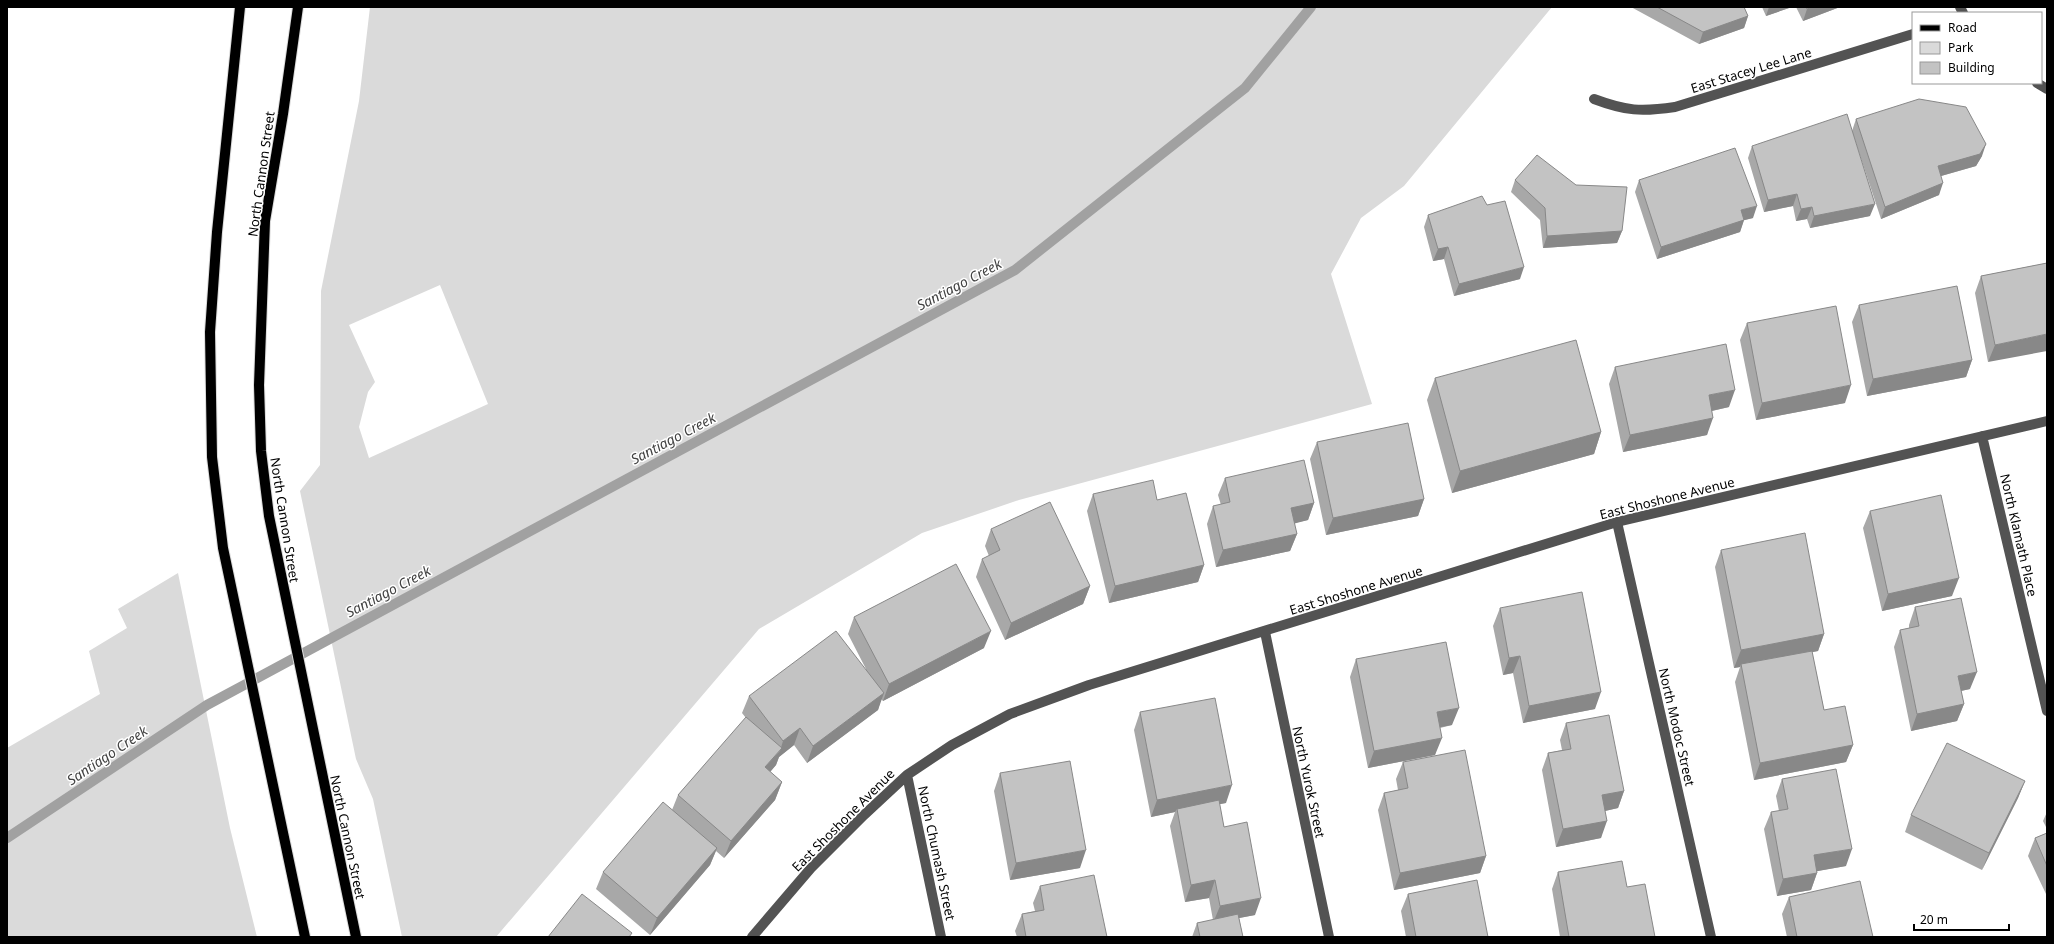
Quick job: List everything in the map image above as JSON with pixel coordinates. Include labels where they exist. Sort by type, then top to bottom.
[{"type":"main road","points":[[240,7],[217,232],[210,332],[212,457],[223,548],[305,937]]},
{"type":"main road","name":"North Cannon Street","points":[[298,7],[266,221],[259,385],[261,451],[269,516],[322,779],[356,937]]},
{"type":"street","name":"East Stacey Lee Lane","points":[[1594,99],[1618,108],[1646,111],[1675,107],[1912,34]]},
{"type":"street","name":"East Shoshone Avenue","points":[[752,937],[811,868],[907,775],[952,745],[1010,714],[1090,685],[1617,522],[2047,421]]},
{"type":"street","name":"North Klamath Place","points":[[1982,436],[2047,711]]},
{"type":"street","name":"North Modoc Street","points":[[1617,522],[1711,937]]},
{"type":"street","name":"North Yurok Street","points":[[1265,632],[1329,937]]},
{"type":"street","name":"North Chumash Street","points":[[907,775],[941,937]]},
{"type":"green space","points":[[370,7],[1552,7],[1404,186],[1361,218],[1331,274],[1372,404],[1019,500],[922,533],[759,629],[496,937],[402,937],[373,799],[356,759],[300,491],[320,465],[321,291],[359,101]],"holes":[[[440,285],[488,404],[369,458],[359,427],[368,392],[375,382],[349,325]]]},
{"type":"green space","points":[[178,573],[230,828],[257,937],[7,937],[7,748],[100,694],[89,651],[127,628],[118,609]]},
{"type":"building","points":[[1657,7],[1744,7],[1748,16],[1703,32]]},
{"type":"building","points":[[1919,99],[1966,107],[1986,144],[1980,154],[1938,166],[1943,183],[1885,207],[1856,119]]},
{"type":"building","points":[[1847,114],[1875,204],[1814,216],[1812,207],[1801,209],[1797,194],[1768,200],[1752,146]]},
{"type":"building","points":[[1735,148],[1757,206],[1741,210],[1744,220],[1661,247],[1639,180]]},
{"type":"building","points":[[1537,155],[1576,185],[1627,187],[1622,231],[1547,236],[1545,208],[1515,180]]},
{"type":"building","points":[[1482,196],[1487,205],[1505,201],[1524,267],[1459,284],[1448,247],[1438,249],[1428,215]]},
{"type":"building","points":[[2047,263],[2047,334],[1995,345],[1981,276]]},
{"type":"building","points":[[1957,286],[1972,360],[1873,379],[1859,305]]},
{"type":"building","points":[[1836,306],[1851,385],[1762,403],[1747,323]]},
{"type":"building","points":[[1576,340],[1601,432],[1460,471],[1435,378]]},
{"type":"building","points":[[1726,344],[1735,390],[1709,395],[1713,418],[1630,435],[1615,367]]},
{"type":"building","points":[[1408,423],[1424,499],[1333,518],[1317,442]]},
{"type":"building","points":[[1304,460],[1314,503],[1291,508],[1297,534],[1223,550],[1213,506],[1230,502],[1225,478]]},
{"type":"building","points":[[1153,480],[1157,500],[1186,493],[1204,565],[1115,586],[1093,494]]},
{"type":"building","points":[[1941,495],[1959,578],[1888,594],[1870,511]]},
{"type":"building","points":[[1050,502],[1090,586],[1011,623],[982,559],[1000,550],[991,529]]},
{"type":"building","points":[[1805,533],[1824,634],[1741,650],[1721,550]]},
{"type":"building","points":[[956,564],[991,631],[889,684],[854,617]]},
{"type":"building","points":[[1582,592],[1601,692],[1529,706],[1520,656],[1509,658],[1500,608]]},
{"type":"building","points":[[1961,598],[1977,672],[1958,676],[1964,704],[1917,714],[1900,630],[1919,626],[1915,607]]},
{"type":"building","points":[[836,631],[884,693],[813,746],[800,728],[783,741],[749,696]]},
{"type":"building","points":[[1446,642],[1459,708],[1437,712],[1442,738],[1374,751],[1356,659]]},
{"type":"building","points":[[1812,651],[1824,710],[1845,706],[1853,745],[1760,763],[1741,664]]},
{"type":"building","points":[[1215,698],[1232,785],[1157,800],[1140,712]]},
{"type":"building","points":[[1609,715],[1624,791],[1602,795],[1607,821],[1563,829],[1548,753],[1571,749],[1566,723]]},
{"type":"building","points":[[746,717],[782,748],[765,767],[782,782],[731,841],[678,795]]},
{"type":"building","points":[[1947,743],[2025,781],[1989,853],[1911,815]]},
{"type":"building","points":[[1465,750],[1486,856],[1400,873],[1384,793],[1408,788],[1403,762]]},
{"type":"building","points":[[1070,761],[1086,850],[1016,863],[1000,773]]},
{"type":"building","points":[[1836,769],[1852,849],[1814,855],[1817,873],[1783,879],[1771,812],[1788,809],[1782,779]]},
{"type":"building","points":[[1219,800],[1224,827],[1247,822],[1261,898],[1220,906],[1215,880],[1191,885],[1177,809]]},
{"type":"building","points":[[663,802],[717,848],[657,918],[603,872]]},
{"type":"building","points":[[2047,833],[2047,866],[2035,838]]},
{"type":"building","points":[[1622,861],[1627,887],[1645,884],[1655,937],[1569,937],[1558,872]]},
{"type":"building","points":[[1094,875],[1107,937],[1026,937],[1022,914],[1044,910],[1040,886]]},
{"type":"building","points":[[1477,880],[1488,937],[1416,937],[1408,894]]},
{"type":"building","points":[[1860,881],[1873,937],[1797,937],[1789,897]]},
{"type":"building","points":[[582,894],[632,933],[629,937],[548,937]]},
{"type":"building","points":[[1238,914],[1243,937],[1200,937],[1197,923]]},
{"type":"waterway","name":"Santiago Creek","points":[[7,838],[207,705],[1015,270],[1245,88],[1311,7]]}]
